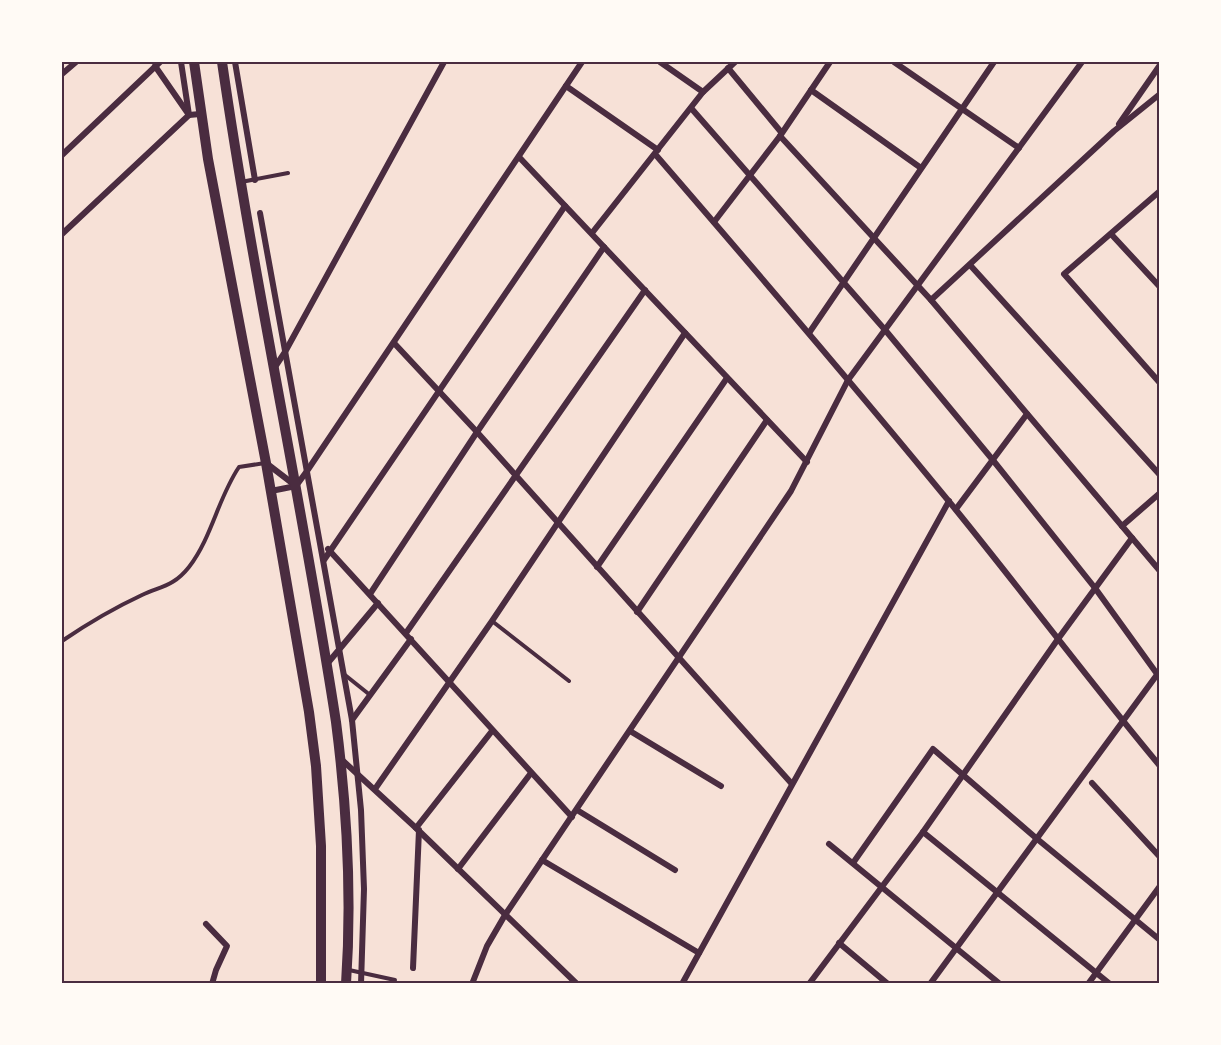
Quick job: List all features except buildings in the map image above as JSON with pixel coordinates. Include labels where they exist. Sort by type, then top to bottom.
[{"type":"main road","points":[[194,62],[195,114],[266,463],[309,712],[316,766],[322,891],[321,984]]},
{"type":"main road","points":[[222,62],[241,182],[327,664],[341,759],[347,845],[346,984]]},
{"type":"street","points":[[62,74],[76,62]]},
{"type":"street","points":[[181,62],[195,114]]},
{"type":"street","points":[[235,62],[255,180]]},
{"type":"street","points":[[275,367],[444,62]]},
{"type":"street","points":[[271,491],[296,486],[307,471],[582,62]]},
{"type":"street","points":[[660,62],[703,92]]},
{"type":"street","points":[[592,232],[703,92],[735,62]]},
{"type":"street","points":[[714,222],[781,134],[830,62]]},
{"type":"street","points":[[894,62],[1019,148]]},
{"type":"street","points":[[809,333],[994,62]]},
{"type":"street","points":[[472,984],[487,946],[505,915],[791,491],[848,380],[1082,62]]},
{"type":"street","points":[[62,155],[158,64],[195,114]]},
{"type":"street","points":[[1114,131],[1160,65]]},
{"type":"street","points":[[728,68],[781,134],[919,285],[1160,571]]},
{"type":"street","points":[[566,86],[656,152],[956,509],[1122,721],[1160,765]]},
{"type":"street","points":[[811,90],[921,168]]},
{"type":"street","points":[[931,300],[1114,131],[1160,94]]},
{"type":"street","points":[[1134,102],[1140,110]]},
{"type":"street","points":[[691,108],[886,331],[992,459],[1095,588],[1159,675],[1122,721],[930,984]]},
{"type":"street","points":[[62,234],[195,114]]},
{"type":"street","points":[[519,157],[807,462]]},
{"type":"street","points":[[1159,193],[1064,274],[1160,383]]},
{"type":"street","points":[[324,560],[565,206]]},
{"type":"street","points":[[260,213],[352,720],[358,774],[364,889],[361,984]]},
{"type":"street","points":[[1111,234],[1160,287]]},
{"type":"street","points":[[370,594],[477,432],[604,247]]},
{"type":"street","points":[[970,266],[1160,475]]},
{"type":"street","points":[[406,633],[645,290]]},
{"type":"street","points":[[375,789],[492,621],[685,333]]},
{"type":"street","points":[[394,343],[477,432],[792,784]]},
{"type":"street","points":[[597,567],[727,378]]},
{"type":"street","points":[[956,509],[1027,414]]},
{"type":"street","points":[[637,612],[767,420]]},
{"type":"street","points":[[266,463],[296,486]]},
{"type":"street","points":[[1122,526],[1160,493]]},
{"type":"street","points":[[682,984],[949,501]]},
{"type":"street","points":[[809,984],[923,832],[1132,538]]},
{"type":"street","points":[[321,542],[572,817]]},
{"type":"street","points":[[327,664],[378,603]]},
{"type":"street","points":[[352,720],[411,639]]},
{"type":"street","points":[[413,968],[418,829],[492,731]]},
{"type":"street","points":[[630,731],[721,786]]},
{"type":"street","points":[[853,863],[933,749],[1160,940]]},
{"type":"street","points":[[341,759],[418,829],[577,984]]},
{"type":"street","points":[[458,869],[531,773]]},
{"type":"street","points":[[1092,783],[1160,857]]},
{"type":"street","points":[[577,810],[675,870]]},
{"type":"street","points":[[923,832],[1110,984]]},
{"type":"street","points":[[829,844],[1000,984]]},
{"type":"street","points":[[542,861],[699,953]]},
{"type":"street","points":[[1088,984],[1160,886]]},
{"type":"street","points":[[206,924],[227,946],[212,984]]},
{"type":"street","points":[[839,943],[888,984]]},
{"type":"lane","points":[[241,182],[288,173]]},
{"type":"lane","points":[[62,641],[86,624],[144,594],[175,582],[198,554],[228,485],[239,467],[266,463]]},
{"type":"lane","points":[[492,621],[569,681]]},
{"type":"lane","points":[[345,675],[370,694]]},
{"type":"lane","points":[[347,970],[395,980]]}]
